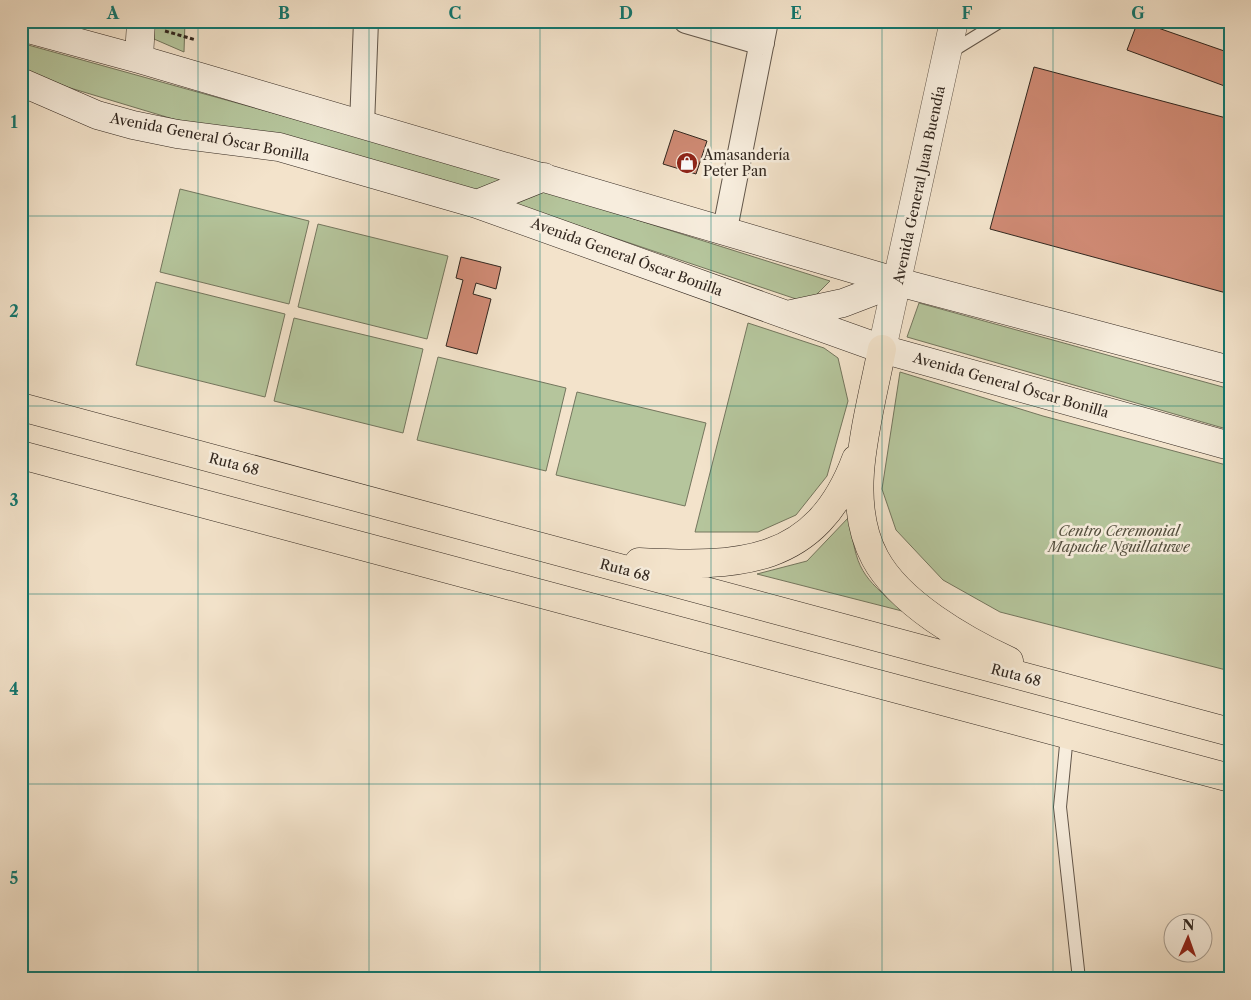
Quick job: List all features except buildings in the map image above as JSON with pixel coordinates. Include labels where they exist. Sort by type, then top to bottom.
[{"type":"highway","points":[[882,349],[863,442],[860,488],[863,526],[875,558],[888,576],[921,607],[961,635],[986,650],[1076,691]]},
{"type":"highway","name":"Ruta 68","points":[[21,407],[1230,732]]},
{"type":"highway","points":[[591,560],[666,564],[718,563],[761,557],[775,552],[806,534],[830,511],[851,473],[863,442]]},
{"type":"highway","points":[[21,455],[1230,778]]},
{"type":"highway","points":[[21,462],[54,464]]},
{"type":"main road","points":[[140,58],[141,21]]},
{"type":"main road","name":"Avenida General Juan Buendía","points":[[882,349],[954,21]]},
{"type":"main road","points":[[21,27],[140,58],[362,125],[724,229],[898,282],[1230,370]]},
{"type":"main road","name":"Avenida General Óscar Bonilla","points":[[21,82],[96,115],[133,125],[177,134],[279,147],[477,204],[882,349],[1230,446]]},
{"type":"main road","points":[[477,204],[544,177]]},
{"type":"main road","points":[[787,315],[843,303],[898,282]]},
{"type":"street","points":[[362,125],[366,21]]},
{"type":"street","points":[[686,21],[764,32],[724,229]]},
{"type":"lane","points":[[947,54],[1001,21]]},
{"type":"lane","points":[[1067,735],[1060,807],[1078,979]]},
{"type":"green space","points":[[155,21],[185,21],[184,52],[154,39]]},
{"type":"green space","points":[[21,43],[489,173],[830,281],[808,303],[475,191],[183,122],[67,87],[21,68]]},
{"type":"green space","points":[[180,189],[309,221],[289,304],[160,272]]},
{"type":"green space","points":[[318,224],[448,256],[427,339],[298,307]]},
{"type":"green space","points":[[156,282],[285,314],[265,397],[136,365]]},
{"type":"green space","points":[[919,303],[1230,389],[1230,430],[907,337]]},
{"type":"green space","points":[[294,318],[423,349],[403,433],[274,401]]},
{"type":"green space","points":[[748,323],[824,348],[838,358],[848,401],[827,476],[796,515],[758,532],[695,532]]},
{"type":"green space","points":[[438,357],[566,388],[546,471],[417,440]]},
{"type":"green space","name":"Centro Ceremonial Mapuche Nguillatuwe","points":[[900,372],[1043,416],[1230,466],[1230,671],[1000,612],[943,580],[896,530],[882,489]]},
{"type":"green space","points":[[577,392],[706,423],[685,506],[556,475]]},
{"type":"green space","points":[[849,517],[858,561],[863,570],[877,588],[902,611],[757,574],[807,561]]},
{"type":"place","name":"Amasandería Peter Pan","points":[[687,163]]}]
